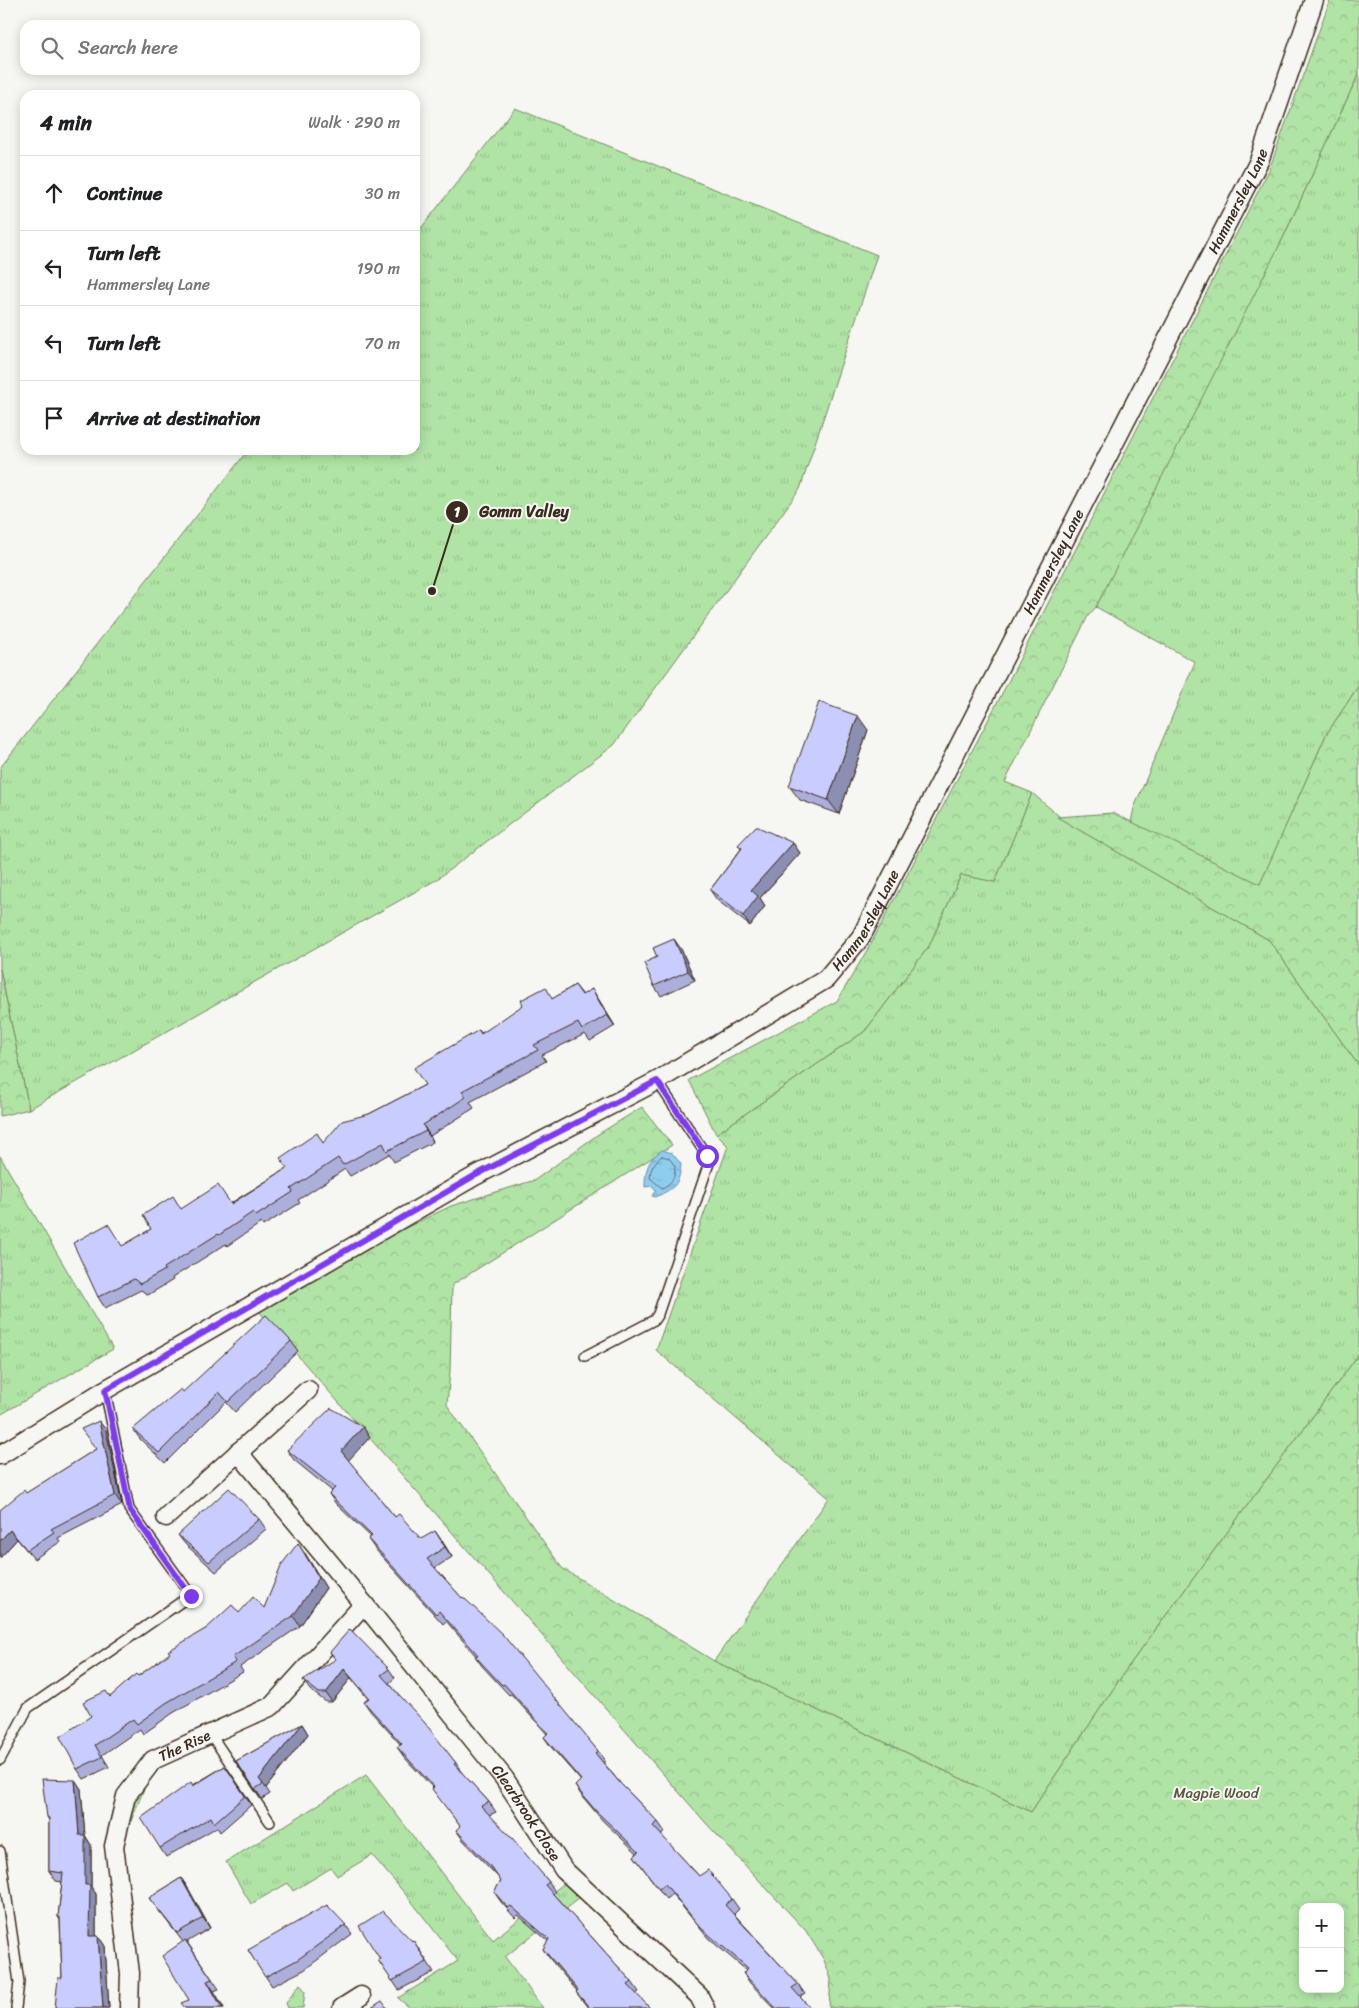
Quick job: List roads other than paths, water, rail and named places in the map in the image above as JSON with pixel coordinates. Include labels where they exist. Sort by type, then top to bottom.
[{"type":"street","name":"Hammersley Lane","points":[[0,1456],[105,1390],[474,1176],[657,1081],[826,979],[861,937],[1259,162],[1314,0]]},
{"type":"street","points":[[166,1516],[308,1390]]},
{"type":"street","name":"Clearbrook Close","points":[[238,1452],[364,1604],[504,1778],[564,1870],[699,1996],[705,2008]]},
{"type":"street","name":"The Rise","points":[[129,2008],[130,1973],[114,1846],[126,1796],[153,1760],[272,1706],[364,1604]]},
{"type":"street","points":[[342,2008],[361,1996]]},
{"type":"lane","points":[[585,1356],[654,1320],[658,1314],[709,1163],[707,1156],[657,1081]]},
{"type":"lane","points":[[0,1760],[28,1708],[191,1596],[130,1510],[105,1390]]},
{"type":"lane","points":[[211,1735],[270,1822]]},
{"type":"lane","points":[[0,1851],[19,1982],[16,2008]]},
{"type":"water","points":[[662,1150],[672,1153],[681,1164],[679,1177],[675,1185],[656,1197],[652,1196],[656,1190],[652,1186],[645,1187],[646,1175],[650,1161]]},
{"type":"place","name":"Gomm Valley","points":[[432,591]]},
{"type":"park label","name":"Magpie Wood","points":[[1216,1793]]}]
